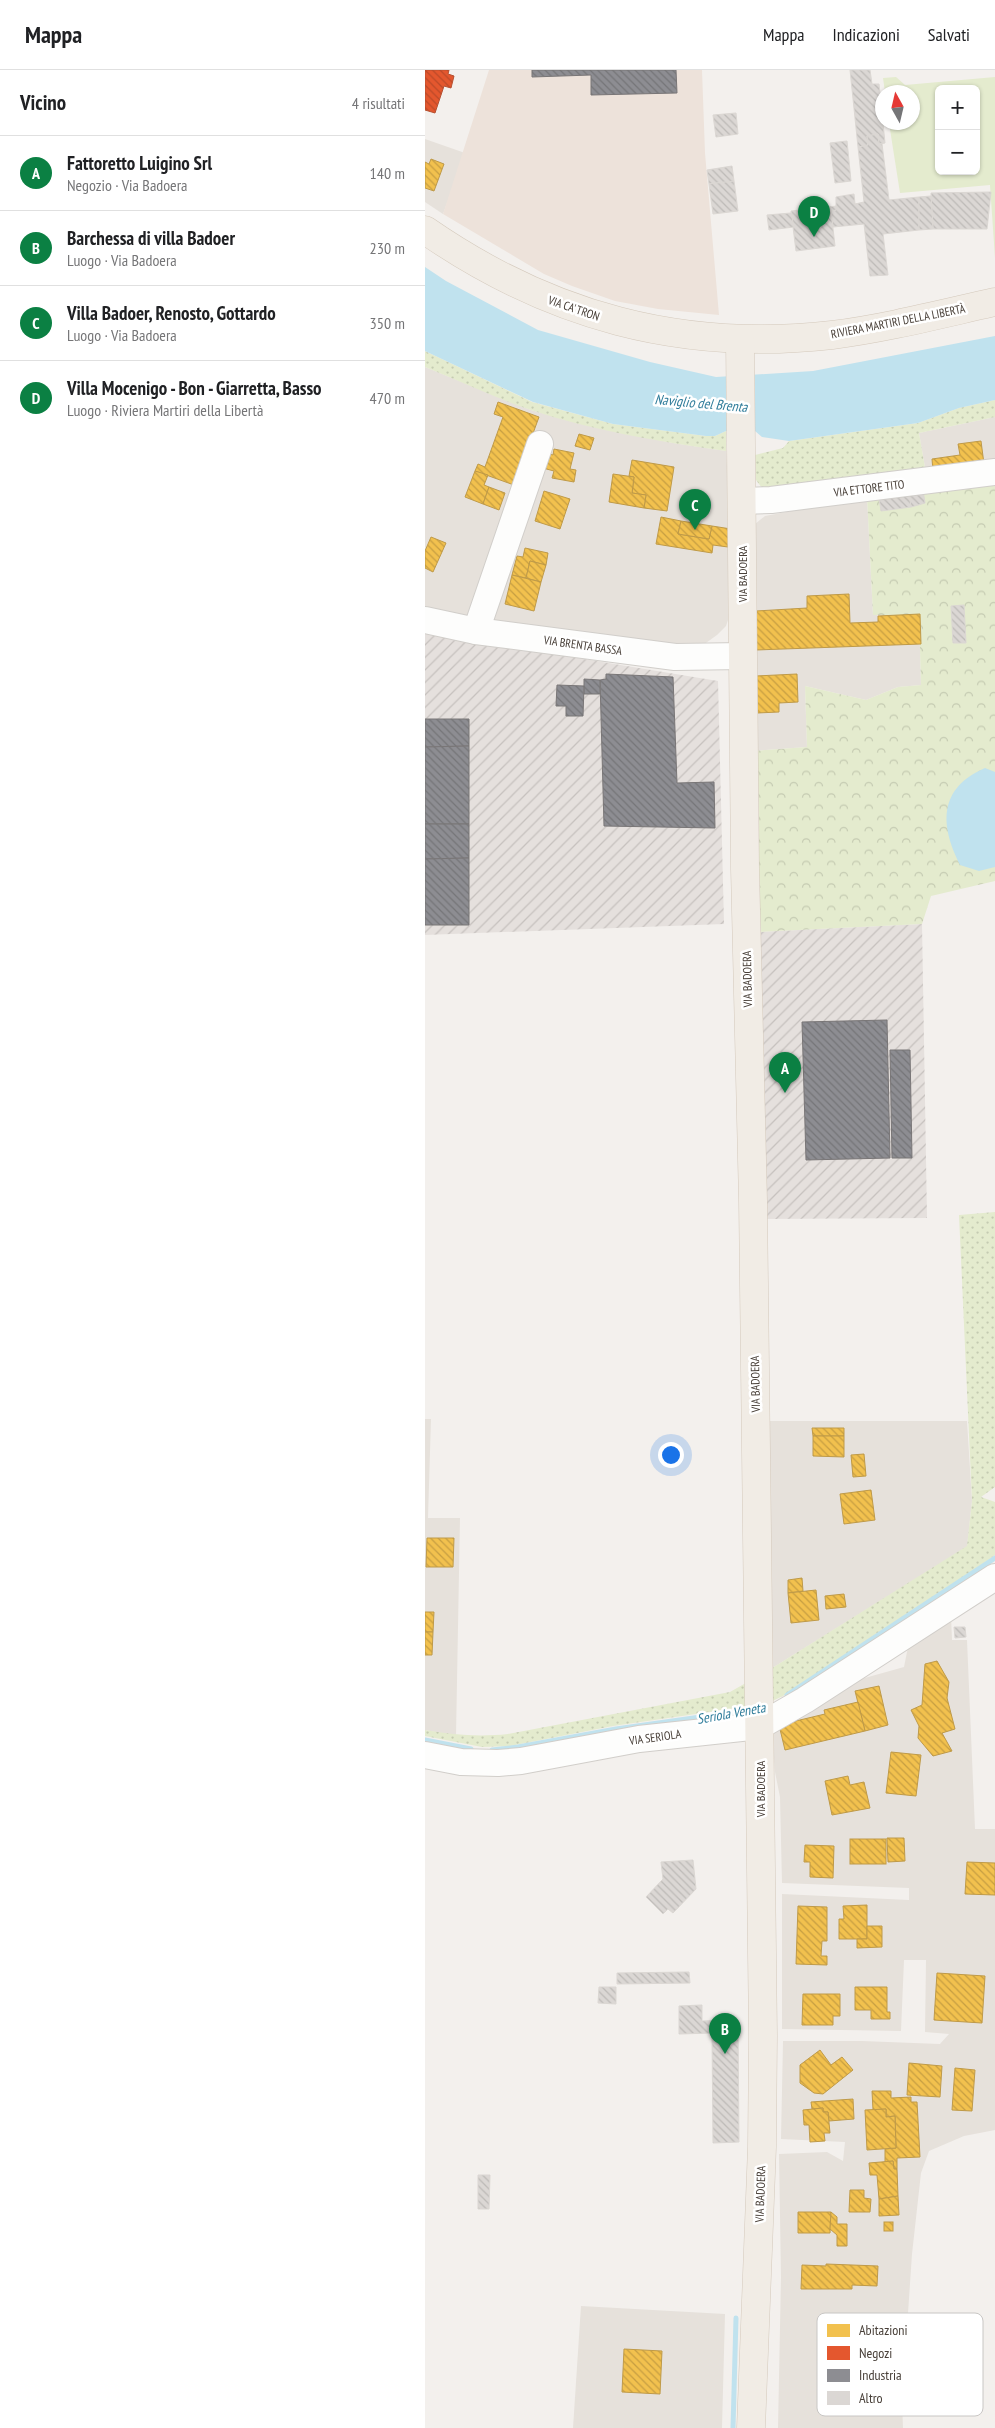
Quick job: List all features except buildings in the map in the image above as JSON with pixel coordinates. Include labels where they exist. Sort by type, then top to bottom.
[{"type":"main road","name":"VIA CA' TRON","points":[[425,230],[485,268],[546,299],[574,309],[616,322],[664,332],[740,340]]},
{"type":"main road","name":"RIVIERA MARTIRI DELLA LIBERTÀ","points":[[740,340],[832,335],[995,302]]},
{"type":"main road","name":"VIA BADOERA","points":[[740,340],[763,2036],[762,2147],[751,2428]]},
{"type":"street","points":[[476,631],[541,444]]},
{"type":"street","name":"VIA ETTORE TITO","points":[[742,501],[771,500],[995,472]]},
{"type":"street","name":"VIA BRENTA BASSA","points":[[425,620],[476,631],[675,657],[743,656]]},
{"type":"street","name":"VIA SERIOLA","points":[[425,1755],[461,1762],[506,1762],[760,1716],[805,1700],[995,1578]]},
{"type":"shaded area","points":[[489,70],[702,70],[705,153],[719,315],[658,309],[615,301],[572,286],[544,274],[443,214]]},
{"type":"shaded area","points":[[425,139],[465,153],[443,214],[425,202]]},
{"type":"shaded area","points":[[425,367],[531,410],[586,425],[673,443],[726,451],[731,527],[730,614],[726,626],[703,645],[673,649],[473,617],[425,607]]},
{"type":"shaded area","points":[[995,417],[995,463],[926,473],[919,433]]},
{"type":"shaded area","points":[[867,497],[873,615],[919,615],[921,685],[898,687],[866,700],[805,686],[807,747],[753,751],[757,713],[755,524],[765,516]]},
{"type":"shaded area","points":[[425,633],[718,681],[724,924],[425,935]]},
{"type":"shaded area","points":[[922,924],[927,1218],[762,1219],[758,932]]},
{"type":"shaded area","points":[[425,1419],[431,1419],[428,1518],[460,1518],[456,1736],[425,1730]]},
{"type":"shaded area","points":[[764,1421],[967,1421],[972,1501],[967,1547],[769,1670]]},
{"type":"shaded area","points":[[951,1616],[952,1640],[967,1640],[975,1829],[995,1829],[995,2130],[964,2136],[929,2151],[921,2173],[908,2313],[817,2313],[817,2416],[903,2416],[903,2428],[778,2428],[781,2277],[779,2154],[827,2152],[843,2161],[845,2142],[781,2139],[783,2041],[862,2041],[940,2044],[949,2034],[925,2032],[926,1960],[904,1960],[901,2031],[782,2029],[782,1894],[909,1900],[909,1888],[782,1883],[780,1797],[775,1772],[772,1732],[854,1681],[904,1667],[909,1642]]},
{"type":"shaded area","points":[[581,2306],[725,2314],[722,2428],[573,2428]]},
{"type":"green space","points":[[896,77],[905,85],[884,85],[883,78]]},
{"type":"green space","points":[[995,77],[995,258],[990,185],[900,193],[890,130],[920,130],[920,85],[905,85]]},
{"type":"green space","points":[[425,351],[532,402],[613,424],[706,436],[715,436],[726,431],[726,451],[628,435],[579,424],[531,410],[425,367]]},
{"type":"green space","points":[[995,400],[995,417],[919,433],[926,473],[762,488],[756,480],[755,455],[783,448],[789,441],[918,423],[959,408]]},
{"type":"green space","points":[[995,483],[995,881],[931,896],[922,924],[758,932],[753,751],[807,747],[805,686],[866,700],[898,687],[921,685],[919,615],[873,615],[867,497]]},
{"type":"green space","points":[[995,1212],[995,1487],[981,1497],[995,1502],[995,1555],[923,1607],[783,1696],[768,1703],[769,1670],[967,1546],[972,1501],[959,1215]]},
{"type":"green space","points":[[751,1680],[751,1706],[613,1726],[510,1746],[482,1747],[425,1736],[425,1730],[467,1735],[508,1734],[730,1692]]},
{"type":"water","name":"Naviglio del Brenta","points":[[425,267],[446,281],[538,330],[650,362],[716,377],[813,371],[995,336],[995,400],[959,408],[918,423],[789,441],[762,437],[755,431],[726,431],[715,436],[706,436],[613,424],[533,402],[425,351]]},
{"type":"water","points":[[985,768],[995,772],[995,867],[979,871],[960,865],[949,835],[947,809],[951,797],[959,786],[970,776]]},
{"type":"waterway","name":"Seriola Veneta","points":[[787,1695],[995,1558]]},
{"type":"waterway","name":"Seriola Veneta","points":[[492,1750],[616,1729],[750,1710]]},
{"type":"waterway","name":"Seriola Veneta","points":[[425,1740],[471,1749]]},
{"type":"waterway","points":[[733,2428],[736,2318]]},
{"type":"place","name":"Villa Mocenigo - Bon - Giarretta, Basso","points":[[814,237]]},
{"type":"place","name":"Villa Badoer, Renosto, Gottardo","points":[[695,530]]},
{"type":"place","name":"Fattoretto Luigino Srl","points":[[785,1093]]},
{"type":"place","name":"Barchessa di villa Badoer","points":[[725,2054]]}]
